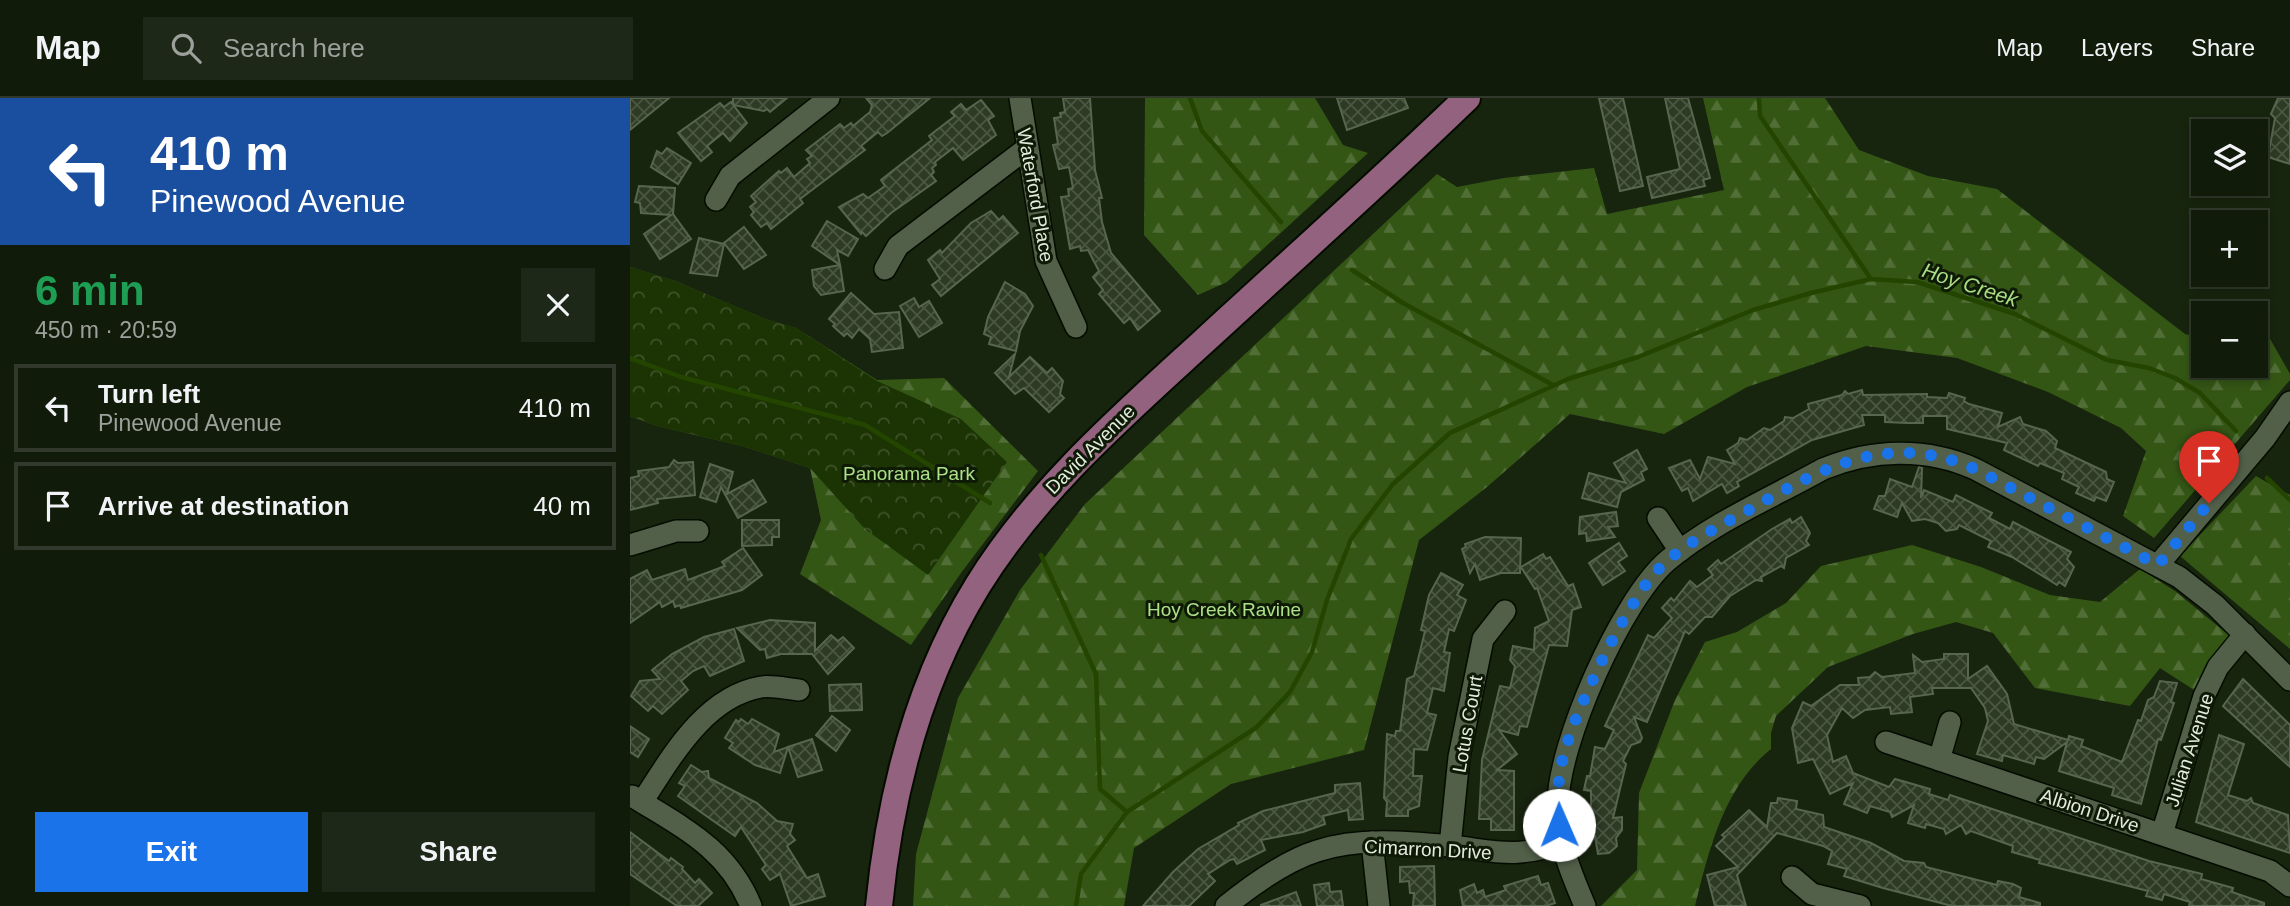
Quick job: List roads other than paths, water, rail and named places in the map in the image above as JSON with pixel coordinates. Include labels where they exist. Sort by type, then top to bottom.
[{"type":"main road","name":"David Avenue","points":[[879,906],[892,806],[920,708],[976,588],[1002,549],[1076,458],[1455,102]]},
{"type":"street","points":[[716,200],[730,176],[830,98]]},
{"type":"street","name":"Waterford Place","points":[[1020,98],[1046,261],[1076,327]]},
{"type":"street","points":[[885,269],[898,246],[1027,148]]},
{"type":"street","points":[[2158,565],[2264,438],[2290,402]]},
{"type":"street","points":[[1585,906],[1561,843],[1559,783],[1572,732],[1632,604],[1656,573],[1680,551],[1822,469],[1868,456],[1905,453],[1936,456],[1968,466],[2158,565],[2191,586],[2245,634],[2290,680]]},
{"type":"street","points":[[1658,518],[1680,551]]},
{"type":"street","points":[[630,545],[676,531],[698,531]]},
{"type":"street","name":"Lotus Court","points":[[1450,846],[1459,757],[1483,639],[1505,611]]},
{"type":"street","name":"Julian Avenue","points":[[2162,834],[2204,696],[2218,667],[2245,634]]},
{"type":"street","points":[[751,906],[739,878],[712,848],[636,799],[681,743],[724,700],[762,687],[799,690]]},
{"type":"street","points":[[1939,760],[1950,722]]},
{"type":"street","name":"Albion Drive","points":[[1886,742],[2270,871],[2290,887]]},
{"type":"street","points":[[1372,842],[1379,906]]},
{"type":"street","name":"Cimarron Drive","points":[[1226,906],[1253,885],[1317,851],[1372,842],[1450,846],[1514,855],[1561,843]]},
{"type":"street","points":[[1792,877],[1812,894],[1860,906]]},
{"type":"waterway","points":[[1190,98],[1202,131],[1281,222]]},
{"type":"waterway","points":[[1759,98],[1760,116],[1871,279]]},
{"type":"waterway","points":[[1352,270],[1403,303],[1553,385]]},
{"type":"waterway","name":"Hoy Creek","points":[[1076,906],[1081,874],[1127,812],[1257,727],[1290,692],[1312,652],[1327,600],[1351,539],[1393,484],[1450,433],[1568,379],[1638,357],[1753,310],[1811,293],[1871,279],[1917,282],[2015,314],[2107,360],[2149,368],[2175,378],[2200,393],[2236,431]]},
{"type":"waterway","points":[[630,358],[681,377],[865,425],[990,503]]},
{"type":"waterway","name":"Hoy Creek","points":[[2267,478],[2290,500]]},
{"type":"waterway","points":[[1041,555],[1096,674],[1100,789],[1127,812]]},
{"type":"park label","name":"Panorama Park","points":[[909,473]]},
{"type":"park label","name":"Hoy Creek Ravine","points":[[1224,609]]}]
